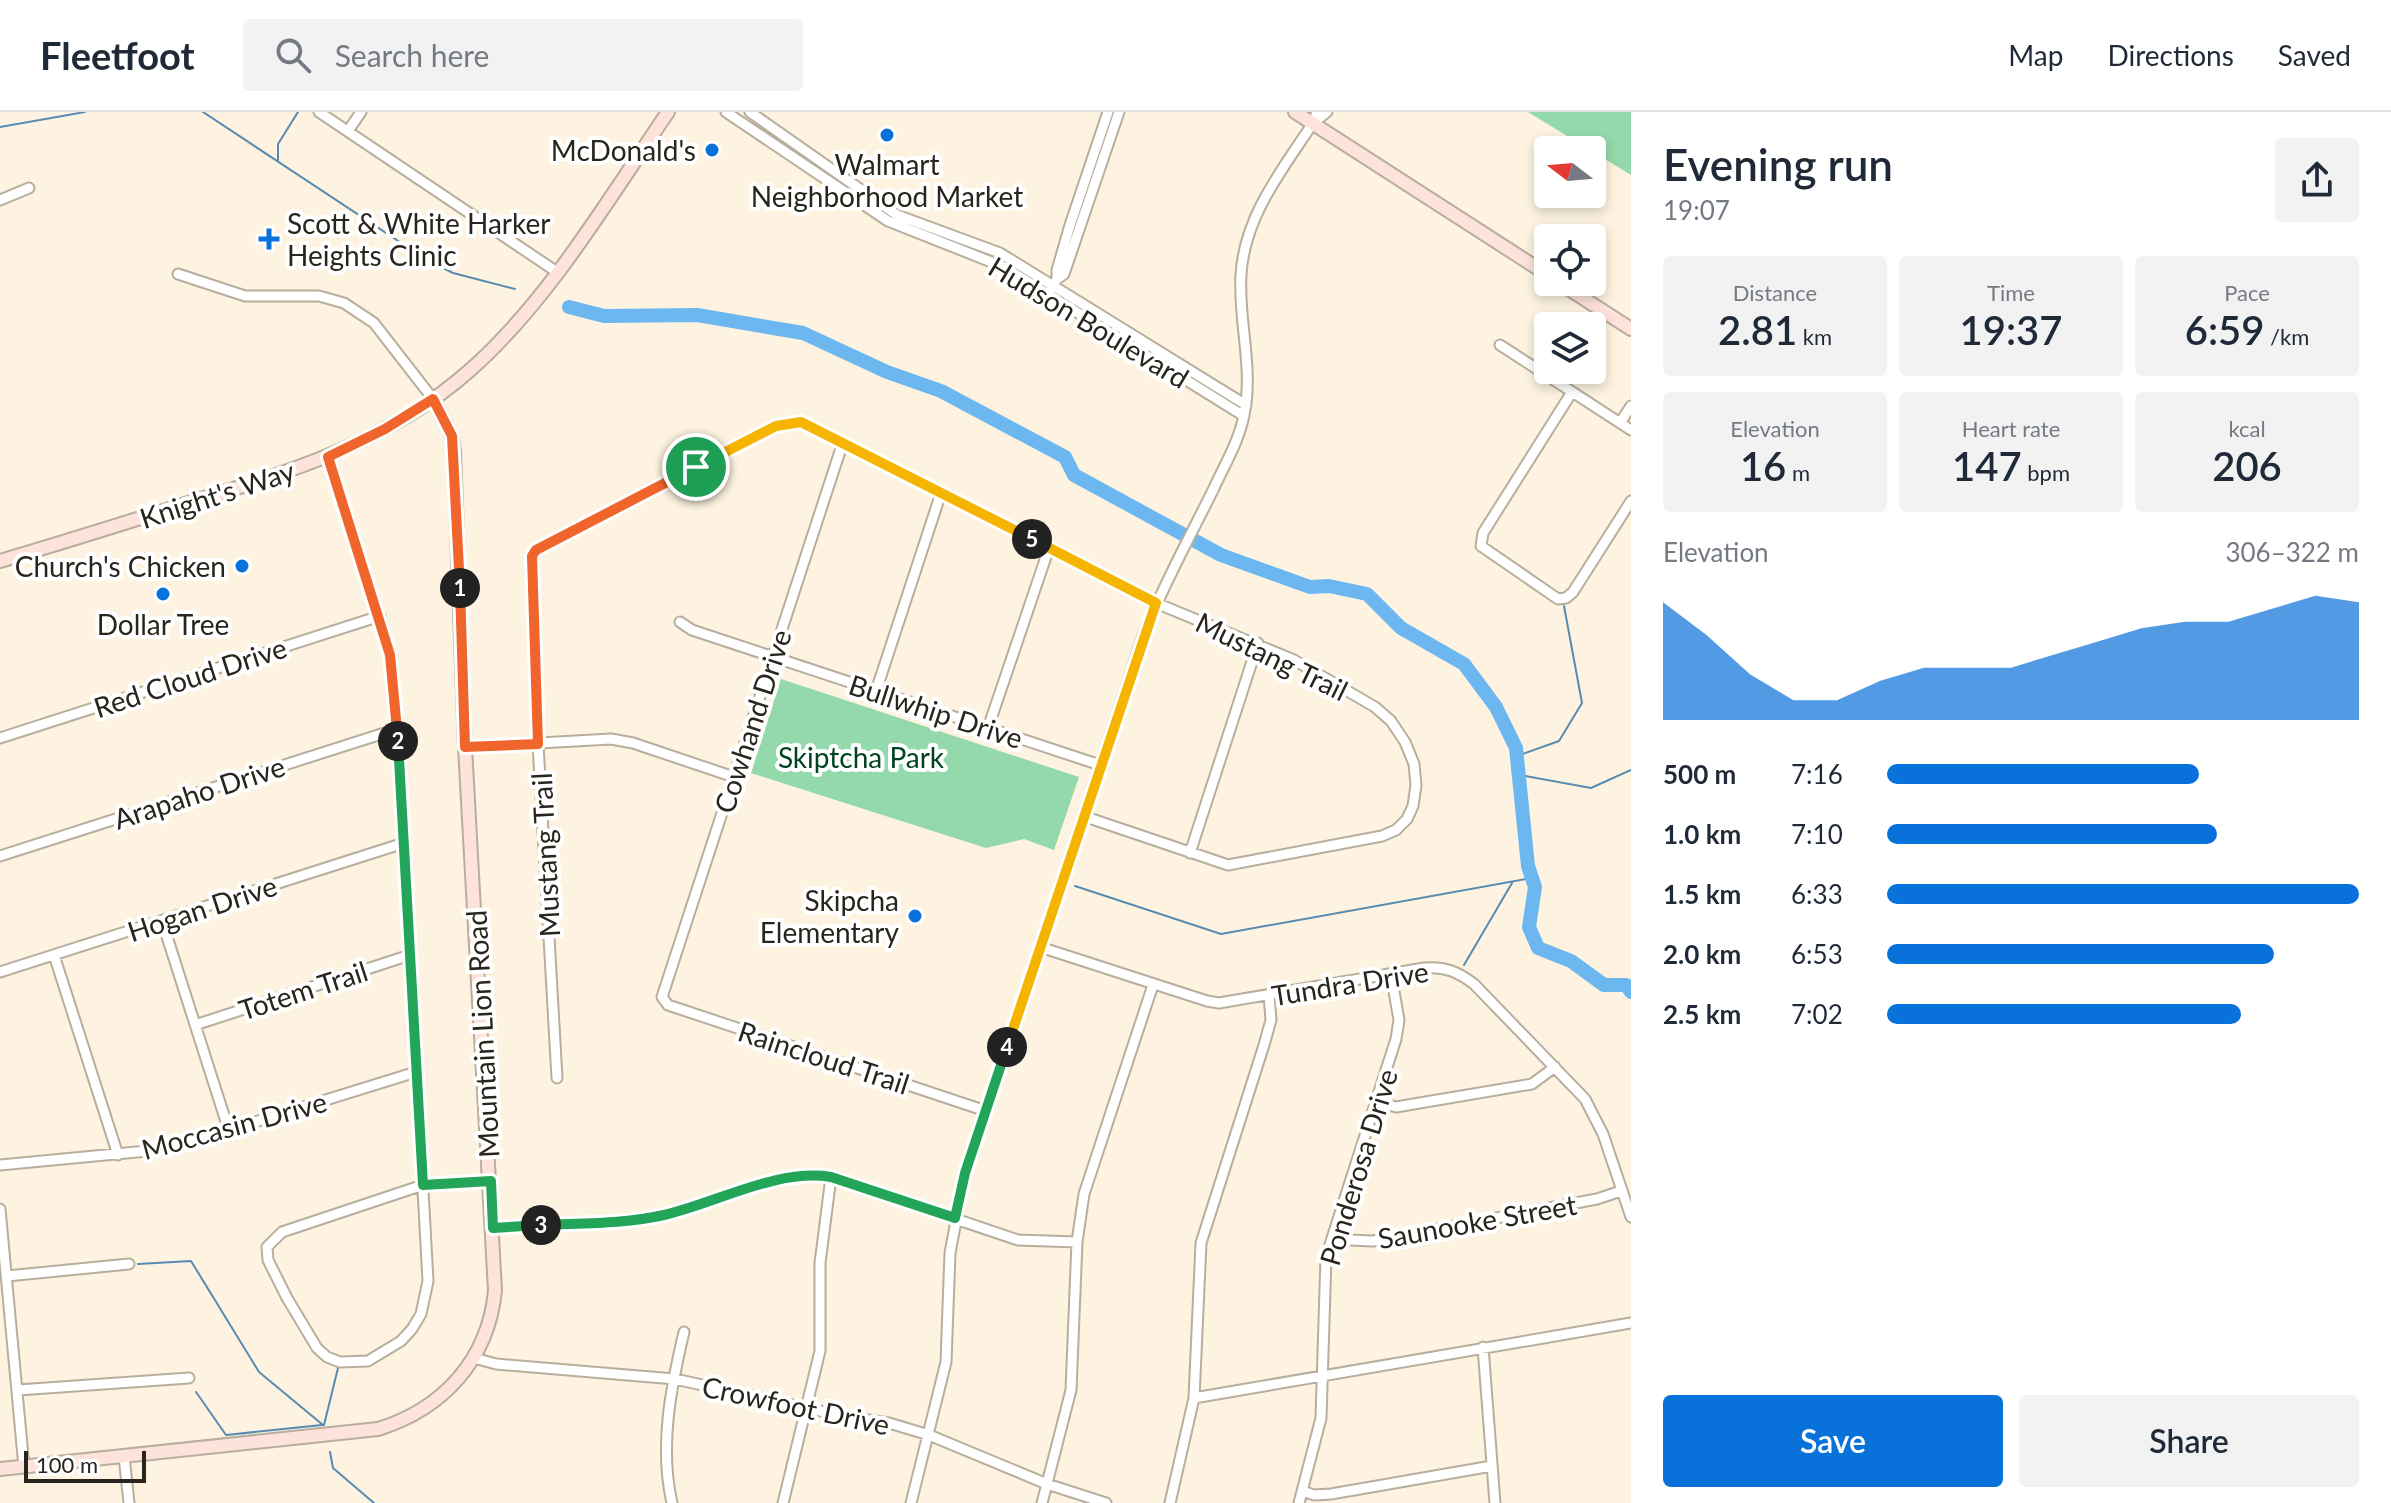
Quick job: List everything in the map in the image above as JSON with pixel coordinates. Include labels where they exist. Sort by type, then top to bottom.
[{"type":"street","points":[[319,112],[557,272]]},
{"type":"street","points":[[348,131],[361,112]]},
{"type":"street","name":"Knight's Way","points":[[0,561],[283,474],[328,457],[385,429],[433,399],[490,351],[530,307],[668,112]]},
{"type":"street","name":"Hudson Boulevard","points":[[726,112],[801,155]]},
{"type":"street","points":[[1053,286],[1108,112]]},
{"type":"street","points":[[1053,286],[1064,274],[1119,112]]},
{"type":"street","points":[[1295,112],[1315,117],[1534,266]]},
{"type":"street","points":[[911,1503],[946,1362],[948,1277],[955,1218],[965,1173],[1156,603],[1235,444],[1245,410],[1249,364],[1241,275],[1246,245],[1264,199],[1315,117],[1327,112]]},
{"type":"street","points":[[749,127],[753,114]]},
{"type":"street","name":"Hudson Boulevard","points":[[753,114],[801,155],[867,201],[899,228],[984,257],[1053,286],[1245,410]]},
{"type":"street","points":[[0,200],[29,188]]},
{"type":"street","points":[[178,274],[245,296],[319,296],[344,303],[374,323],[433,399]]},
{"type":"street","points":[[1580,296],[1631,329]]},
{"type":"street","points":[[1500,345],[1631,430]]},
{"type":"street","points":[[1572,392],[1483,533],[1481,546],[1558,599],[1566,598],[1573,592],[1631,501]]},
{"type":"street","name":"Mountain Lion Road","points":[[0,1469],[378,1429],[417,1414],[435,1402],[455,1384],[484,1339],[494,1305],[493,1228],[465,747],[454,452],[452,436],[433,399]]},
{"type":"street","points":[[1620,423],[1631,406]]},
{"type":"street","name":"Mustang Trail","points":[[557,1078],[531,564],[536,550],[776,426],[801,422],[1156,603],[1294,660],[1375,707],[1391,721],[1405,742],[1414,764],[1416,785],[1413,806],[1407,819],[1396,830],[1382,836],[1228,865],[1083,816]]},
{"type":"street","name":"Cowhand Drive","points":[[664,1001],[662,997],[843,442]]},
{"type":"street","points":[[328,457],[390,655],[404,843],[416,1072],[423,1185],[428,1281],[421,1314],[401,1341],[368,1361],[340,1362],[327,1357],[317,1348],[268,1260],[267,1247],[282,1232],[423,1185],[491,1181]]},
{"type":"street","points":[[876,691],[941,493]]},
{"type":"street","points":[[988,728],[1049,548]]},
{"type":"street","name":"Red Cloud Drive","points":[[0,738],[380,616]]},
{"type":"street","name":"Bullwhip Drive","points":[[680,622],[692,630],[1100,765]]},
{"type":"street","points":[[1190,853],[1258,643]]},
{"type":"street","name":"Arapaho Drive","points":[[0,856],[397,729]]},
{"type":"street","points":[[465,747],[623,741],[734,777]]},
{"type":"street","name":"Hogan Drive","points":[[0,972],[404,843]]},
{"type":"street","points":[[162,921],[229,1131]]},
{"type":"street","name":"Tundra Drive","points":[[1040,947],[1153,985],[1219,1003],[1435,967],[1459,973],[1474,984],[1585,1099],[1603,1134],[1631,1217]]},
{"type":"street","points":[[54,955],[118,1155]]},
{"type":"street","name":"Totem Trail","points":[[195,1025],[410,955]]},
{"type":"street","name":"Ponderosa Drive","points":[[1299,1503],[1321,1418],[1326,1257],[1398,1029],[1391,974]]},
{"type":"street","points":[[1042,1503],[1071,1390],[1077,1242],[1084,1194],[1153,985]]},
{"type":"street","points":[[1170,1503],[1194,1398],[1201,1243],[1271,1020],[1269,995]]},
{"type":"street","name":"Raincloud Trail","points":[[664,1001],[668,1005],[986,1111]]},
{"type":"street","points":[[1377,1102],[1396,1107],[1532,1084],[1555,1067]]},
{"type":"street","name":"Moccasin Drive","points":[[0,1165],[168,1149],[416,1072]]},
{"type":"street","points":[[493,1228],[647,1219],[799,1175],[831,1177],[1018,1240],[1077,1242]]},
{"type":"street","points":[[783,1503],[820,1351],[821,1252],[831,1177]]},
{"type":"street","name":"Saunooke Street","points":[[1333,1235],[1349,1240],[1373,1241],[1597,1199],[1621,1191]]},
{"type":"street","points":[[0,1209],[24,1467]]},
{"type":"street","points":[[7,1276],[129,1264]]},
{"type":"street","points":[[1194,1398],[1631,1323]]},
{"type":"street","points":[[672,1503],[665,1468],[665,1444],[684,1332]]},
{"type":"street","points":[[1483,1347],[1495,1503]]},
{"type":"street","name":"Crowfoot Drive","points":[[474,1358],[496,1364],[675,1379],[808,1409],[889,1423],[929,1435],[1047,1484],[1106,1503]]},
{"type":"street","points":[[18,1390],[189,1378]]},
{"type":"street","points":[[124,1456],[129,1503]]},
{"type":"street","points":[[1303,1491],[1314,1495],[1331,1494],[1492,1466]]},
{"type":"green space","points":[[1528,112],[1631,112],[1631,175],[1606,160],[1606,136],[1567,136]]},
{"type":"green space","name":"Skiptcha Park","points":[[781,679],[1079,777],[1054,850],[1024,839],[986,848],[751,773]]},
{"type":"waterway","points":[[0,127],[85,112]]},
{"type":"waterway","points":[[203,112],[427,260],[453,273],[515,289]]},
{"type":"waterway","points":[[278,161],[278,144],[298,112]]},
{"type":"waterway","points":[[569,307],[604,316],[697,315],[803,333],[887,372],[941,391],[1065,457],[1074,475],[1221,555],[1310,587],[1329,586],[1367,594],[1401,628],[1464,664],[1496,707],[1516,748],[1528,866],[1535,887],[1529,927],[1538,948],[1571,961],[1604,985],[1626,985],[1631,992]]},
{"type":"waterway","points":[[1517,756],[1559,741],[1582,703],[1564,606]]},
{"type":"waterway","points":[[1520,775],[1591,788],[1631,770]]},
{"type":"waterway","points":[[1075,886],[1221,934],[1532,878]]},
{"type":"waterway","points":[[1464,965],[1512,883]]},
{"type":"waterway","points":[[138,1264],[191,1261],[259,1372],[323,1425]]},
{"type":"waterway","points":[[324,1425],[338,1368]]},
{"type":"waterway","points":[[196,1392],[226,1435],[322,1425]]},
{"type":"waterway","points":[[330,1452],[333,1468],[374,1503]]},
{"type":"place","name":"Walmart Neighborhood Market","points":[[887,135]]},
{"type":"place","name":"McDonald's","points":[[712,150]]},
{"type":"place","name":"Scott & White Harker Heights Clinic","points":[[269,239]]},
{"type":"place","name":"Church's Chicken","points":[[242,566]]},
{"type":"place","name":"Dollar Tree","points":[[163,594]]},
{"type":"place","name":"Skipcha Elementary","points":[[915,916]]},
{"type":"route","points":[[433,399],[445,418],[454,452],[465,747],[538,744],[531,564],[536,550],[696,467],[776,426],[801,422],[1156,603],[965,1173],[955,1218],[831,1177],[813,1174],[799,1175],[647,1219],[493,1228],[491,1181],[423,1185],[390,655],[328,457],[385,429],[433,399]]}]
